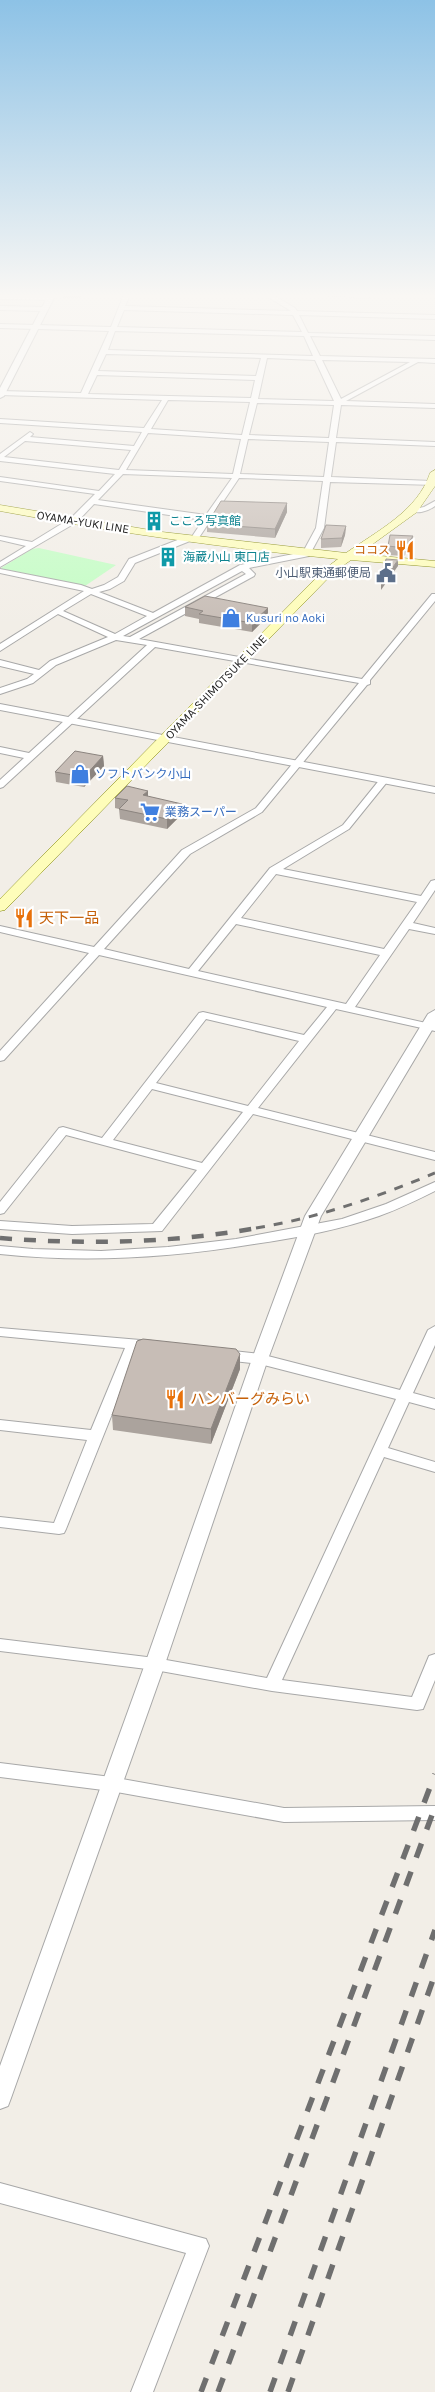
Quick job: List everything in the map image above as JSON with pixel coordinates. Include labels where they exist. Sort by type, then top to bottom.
[{"type":"main road","name":"OYAMA-SHIMOTSUKE LINE","points":[[0,907],[330,570],[413,510],[434,480]]},
{"type":"main road","name":"OYAMA-YUKI LINE","points":[[0,508],[190,540],[346,558],[435,564]]},
{"type":"street","points":[[0,564],[74,520],[122,472],[148,432],[162,406]]},
{"type":"street","points":[[0,648],[85,593],[107,587],[121,579],[132,561],[190,540],[208,518],[236,477],[254,406]]},
{"type":"street","points":[[0,691],[30,681],[52,663],[69,654],[115,637],[243,567],[251,564],[286,560],[306,554],[320,528],[338,406]]},
{"type":"street","points":[[0,421],[246,438],[435,444]]},
{"type":"street","points":[[0,458],[44,424]]},
{"type":"street","points":[[24,439],[137,448]]},
{"type":"street","points":[[0,458],[122,472],[326,480],[434,480]]},
{"type":"street","points":[[0,479],[100,493]]},
{"type":"street","points":[[92,500],[208,518]]},
{"type":"street","points":[[413,510],[426,509],[435,503]]},
{"type":"street","points":[[413,510],[435,515]]},
{"type":"street","points":[[0,538],[33,545]]},
{"type":"street","points":[[131,640],[251,574],[243,567]]},
{"type":"street","points":[[0,571],[93,591],[156,615],[170,618]]},
{"type":"street","points":[[0,1058],[186,852],[259,810],[367,682],[435,596]]},
{"type":"street","points":[[57,611],[115,637],[367,682]]},
{"type":"street","points":[[0,785],[153,644]]},
{"type":"street","points":[[0,663],[41,673]]},
{"type":"street","points":[[0,707],[435,790]]},
{"type":"street","points":[[0,750],[31,756]]},
{"type":"street","points":[[191,973],[274,870],[346,827],[384,780]]},
{"type":"street","points":[[274,870],[423,900]]},
{"type":"street","points":[[348,1010],[435,883]]},
{"type":"street","points":[[234,920],[388,953]]},
{"type":"street","points":[[407,925],[435,931]]},
{"type":"street","points":[[0,929],[348,1010],[432,1023],[359,1137],[313,1216],[260,1359],[155,1664],[110,1784],[0,2098]]},
{"type":"street","points":[[0,1225],[72,1230],[157,1228],[333,1006]]},
{"type":"street","points":[[105,1142],[203,1015],[306,1039]]},
{"type":"street","points":[[149,1086],[435,1156]]},
{"type":"street","points":[[0,1210],[63,1131],[205,1168]]},
{"type":"street","points":[[0,1250],[67,1256],[143,1254],[224,1245],[307,1231],[389,1208],[435,1186]]},
{"type":"street","points":[[272,1684],[435,1330]]},
{"type":"street","points":[[0,1332],[163,1348]]},
{"type":"street","points":[[0,1522],[59,1529],[133,1344]]},
{"type":"street","points":[[212,1353],[260,1359],[435,1404]]},
{"type":"street","points":[[0,1424],[97,1436]]},
{"type":"street","points":[[379,1451],[435,1467]]},
{"type":"street","points":[[0,1645],[155,1664],[272,1684],[417,1704],[435,1660]]},
{"type":"street","points":[[0,1770],[110,1784],[284,1815],[435,1813]]},
{"type":"street","points":[[0,2193],[198,2246],[142,2392]]},
{"type":"green space","points":[[39,548],[116,565],[85,586],[3,570],[1,568],[32,549]]},
{"type":"building","points":[[221,501],[287,503],[275,529],[207,524]]},
{"type":"building","points":[[326,525],[346,526],[342,538],[321,539]]},
{"type":"building","points":[[390,535],[413,536],[405,548],[388,546]]},
{"type":"building","points":[[386,559],[398,560],[381,584]]},
{"type":"building","points":[[205,596],[268,608],[252,623],[199,614],[203,611],[185,607]]},
{"type":"building","points":[[75,751],[103,756],[84,777],[55,772]]},
{"type":"building","points":[[127,786],[148,791],[143,795],[182,804],[167,819],[119,809],[128,800],[115,798]]},
{"type":"building","name":"ハンバーグみらい","points":[[143,1339],[236,1349],[240,1354],[211,1429],[112,1415],[137,1341]]},
{"type":"railway","points":[[256,1228],[325,1213],[435,1173]]},
{"type":"railway","points":[[0,1238],[99,1242],[132,1241],[197,1236],[263,1227]]},
{"type":"railway","points":[[201,2392],[435,1774]]},
{"type":"railway","points":[[218,2392],[435,1807]]},
{"type":"railway","points":[[270,2392],[435,1930]]},
{"type":"railway","points":[[288,2392],[435,1974]]},
{"type":"place","name":"こころ写真館","points":[[154,521]]},
{"type":"place","name":"ココス","points":[[405,550]]},
{"type":"place","name":"海蔵小山 東口店","points":[[168,557]]},
{"type":"place","name":"小山駅東通郵便局","points":[[386,573]]},
{"type":"place","name":"Kusuri no Aoki","points":[[231,618]]},
{"type":"place","name":"ソフトバンク小山","points":[[80,774]]},
{"type":"place","name":"業務スーパー","points":[[150,812]]},
{"type":"place","name":"天下一品","points":[[24,918]]},
{"type":"place","name":"ハンバーグみらい","points":[[175,1399]]}]
